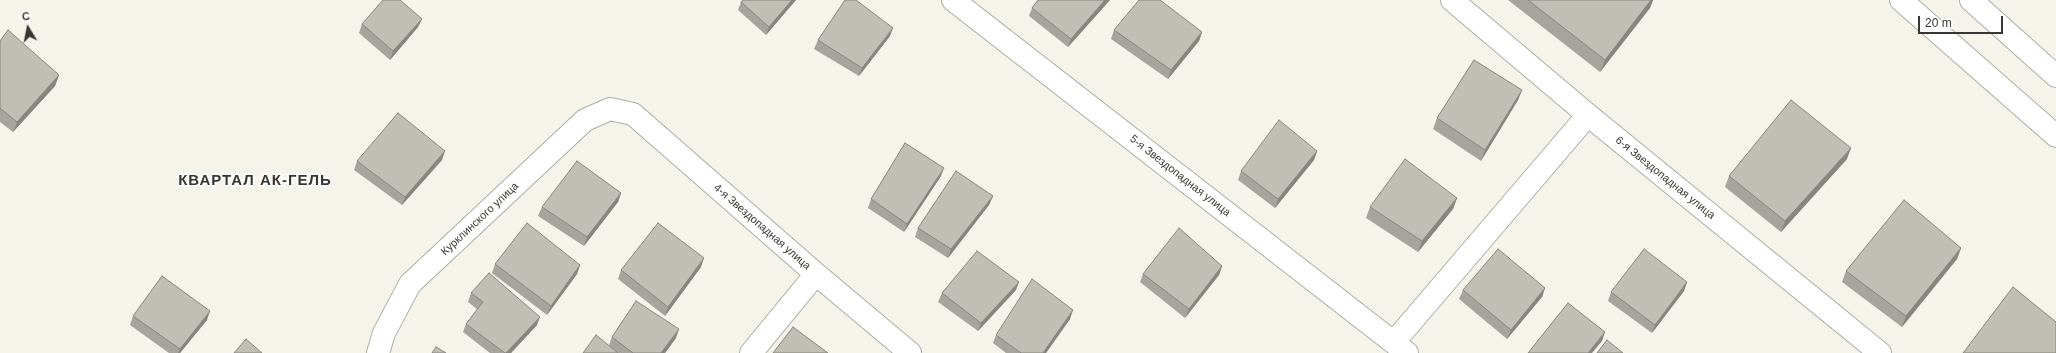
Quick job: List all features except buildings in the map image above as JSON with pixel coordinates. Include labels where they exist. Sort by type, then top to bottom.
[{"type":"street","name":"5-я Звездопадная улица","points":[[953,0],[1400,348]]},
{"type":"street","name":"6-я Звездопадная улица","points":[[1452,0],[1588,114],[1880,353]]},
{"type":"street","points":[[1901,0],[2056,136]]},
{"type":"street","points":[[1971,0],[2056,76]]},
{"type":"street","name":"4-я Звездопадная улица","points":[[610,109],[633,114],[816,274],[910,353]]},
{"type":"street","name":"Курклинского улица","points":[[378,353],[384,333],[410,284],[585,120],[610,109]]},
{"type":"street","points":[[1400,348],[1588,114]]},
{"type":"street","points":[[751,353],[816,274]]},
{"type":"district","name":"КВАРТАЛ АК-ГЕЛЬ","points":[[255,181]]}]
